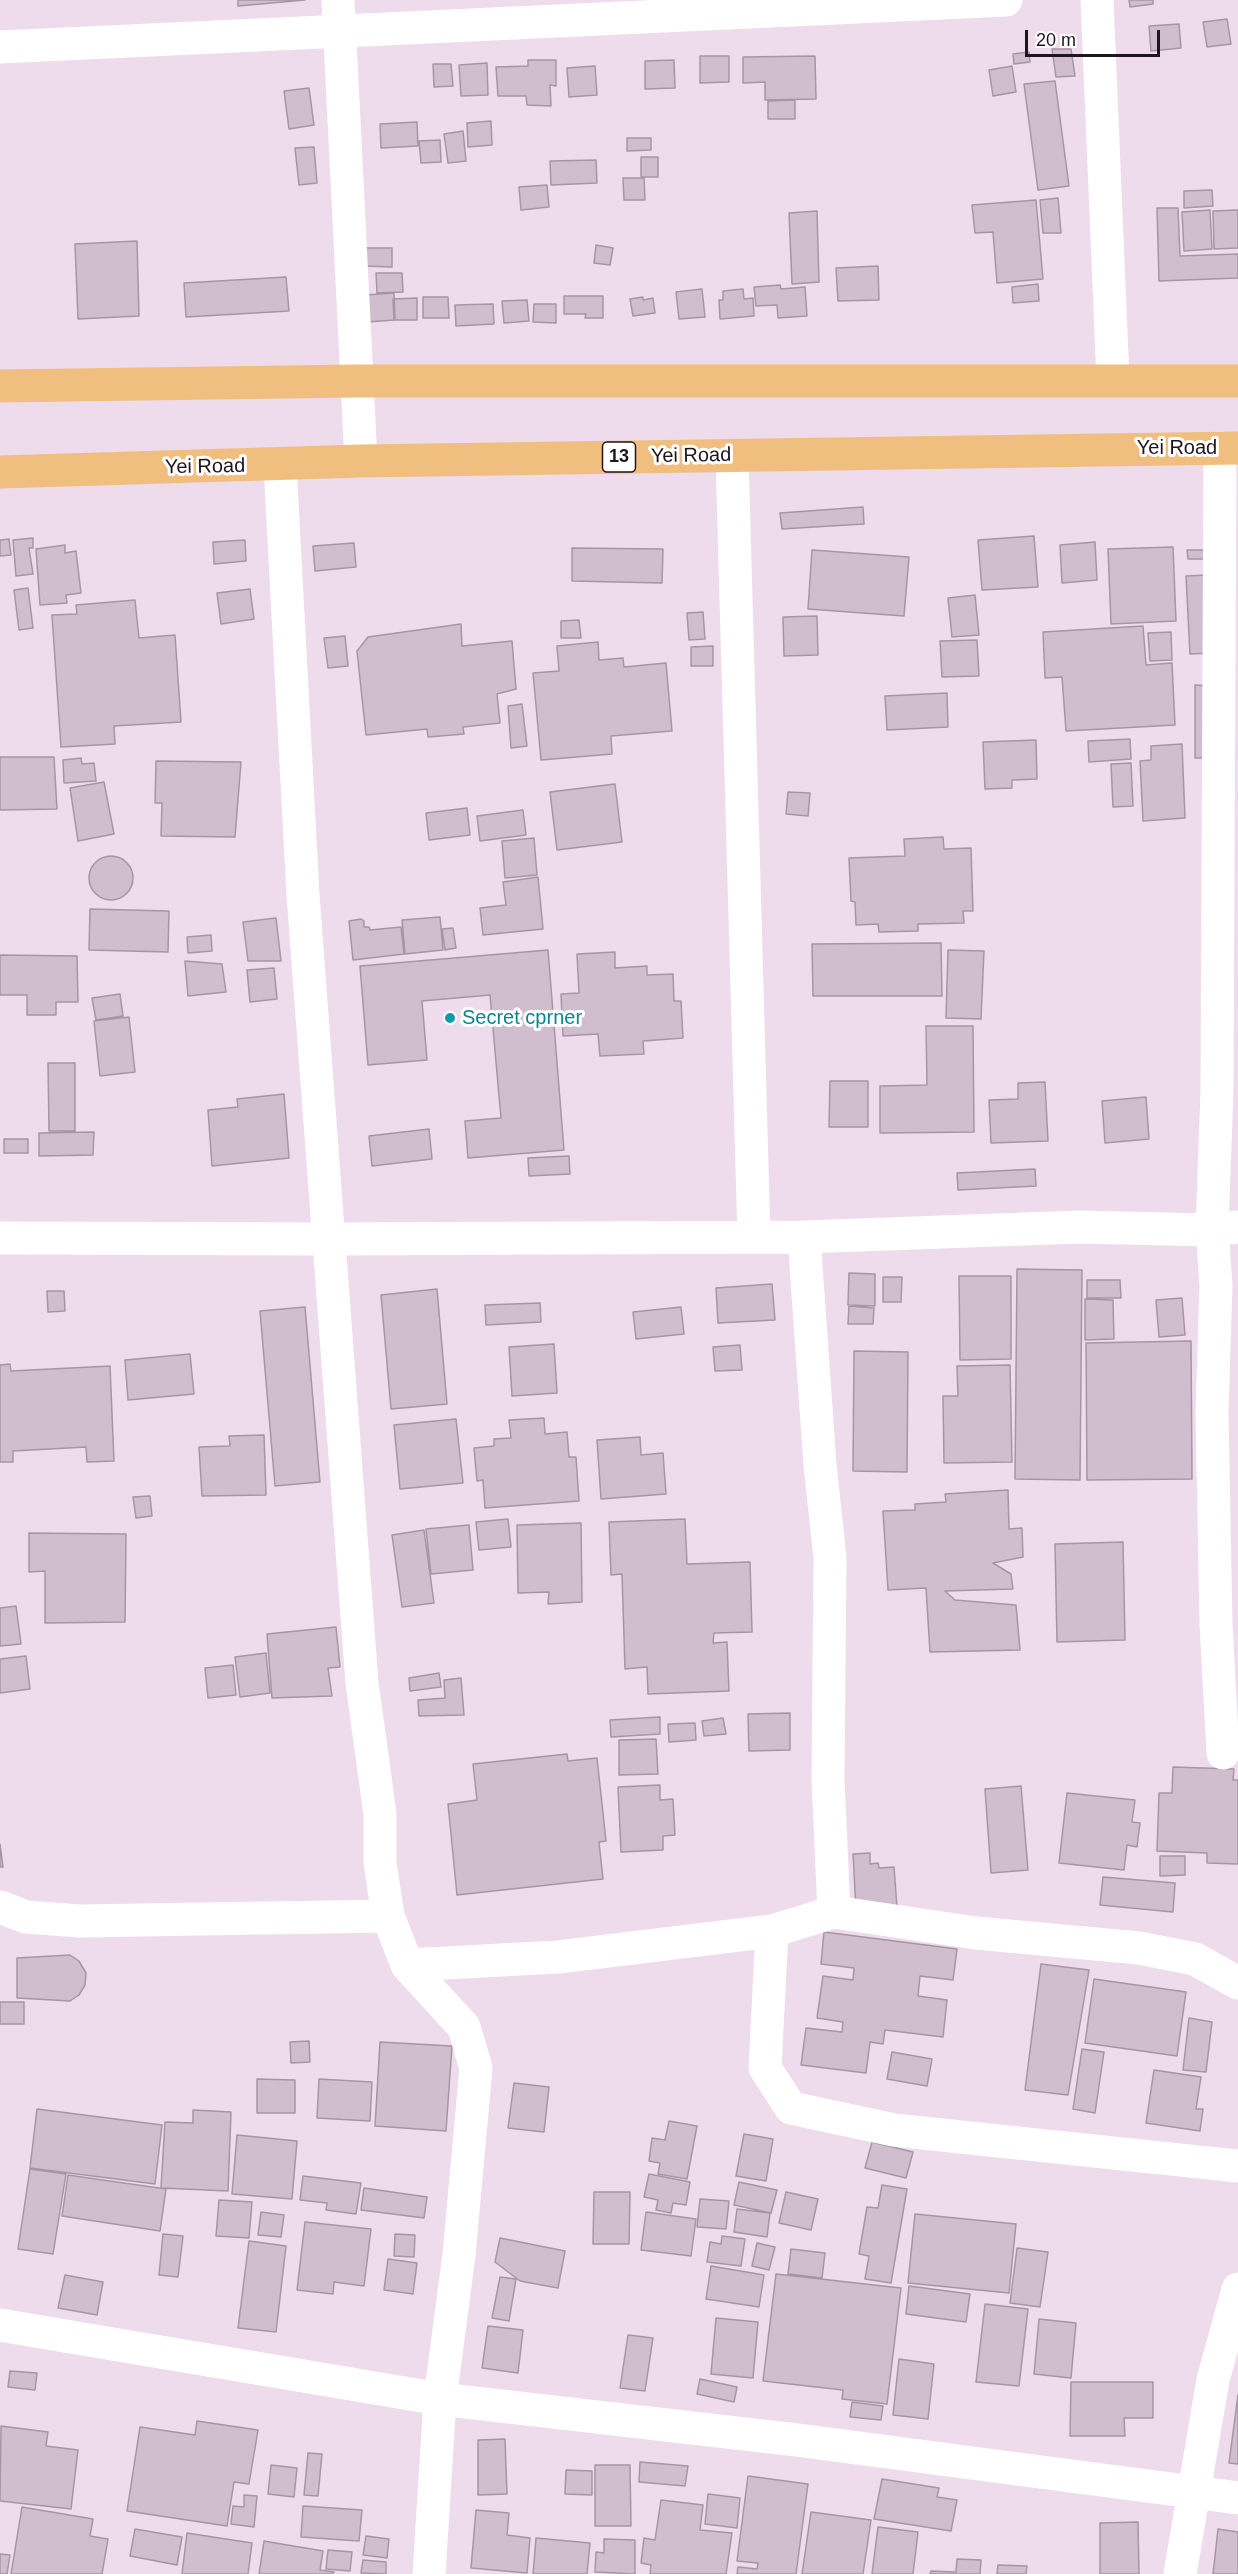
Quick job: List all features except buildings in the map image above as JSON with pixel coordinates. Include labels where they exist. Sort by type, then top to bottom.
[{"type":"main road","points":[[0,387],[357,381],[1238,381]]},
{"type":"main road","name":"Yei Road","points":[[0,472],[361,461],[1229,448]]},
{"type":"street","points":[[0,47],[338,16],[1006,0]]},
{"type":"street","points":[[1097,0],[1113,380]]},
{"type":"street","points":[[338,16],[361,461]]},
{"type":"street","points":[[1222,1753],[1216,1612],[1212,1413],[1216,1286],[1225,1228],[1217,1078],[1229,448]]},
{"type":"street","points":[[732,456],[754,1237]]},
{"type":"street","points":[[280,465],[303,895],[362,1683],[380,1814],[380,1863],[388,1916],[407,1965],[464,2027],[476,2068],[459,2255],[440,2399],[429,2574]]},
{"type":"street","points":[[0,1238],[804,1237],[1079,1227],[1225,1228]]},
{"type":"street","points":[[804,1237],[820,1465],[830,1558],[828,1780],[834,1912]]},
{"type":"street","points":[[0,1907],[26,1917],[80,1921],[388,1916]]},
{"type":"street","points":[[407,1965],[558,1958],[772,1931],[834,1912],[976,1933],[1138,1948],[1195,1959],[1238,1983]]},
{"type":"street","points":[[772,1931],[765,2067],[791,2108],[894,2130],[1238,2166]]},
{"type":"street","points":[[1180,2574],[1213,2379],[1238,2289]]},
{"type":"street","points":[[0,2325],[440,2399],[797,2440],[1238,2498]]},
{"type":"place","name":"Secret cprner","points":[[450,1018]]}]
